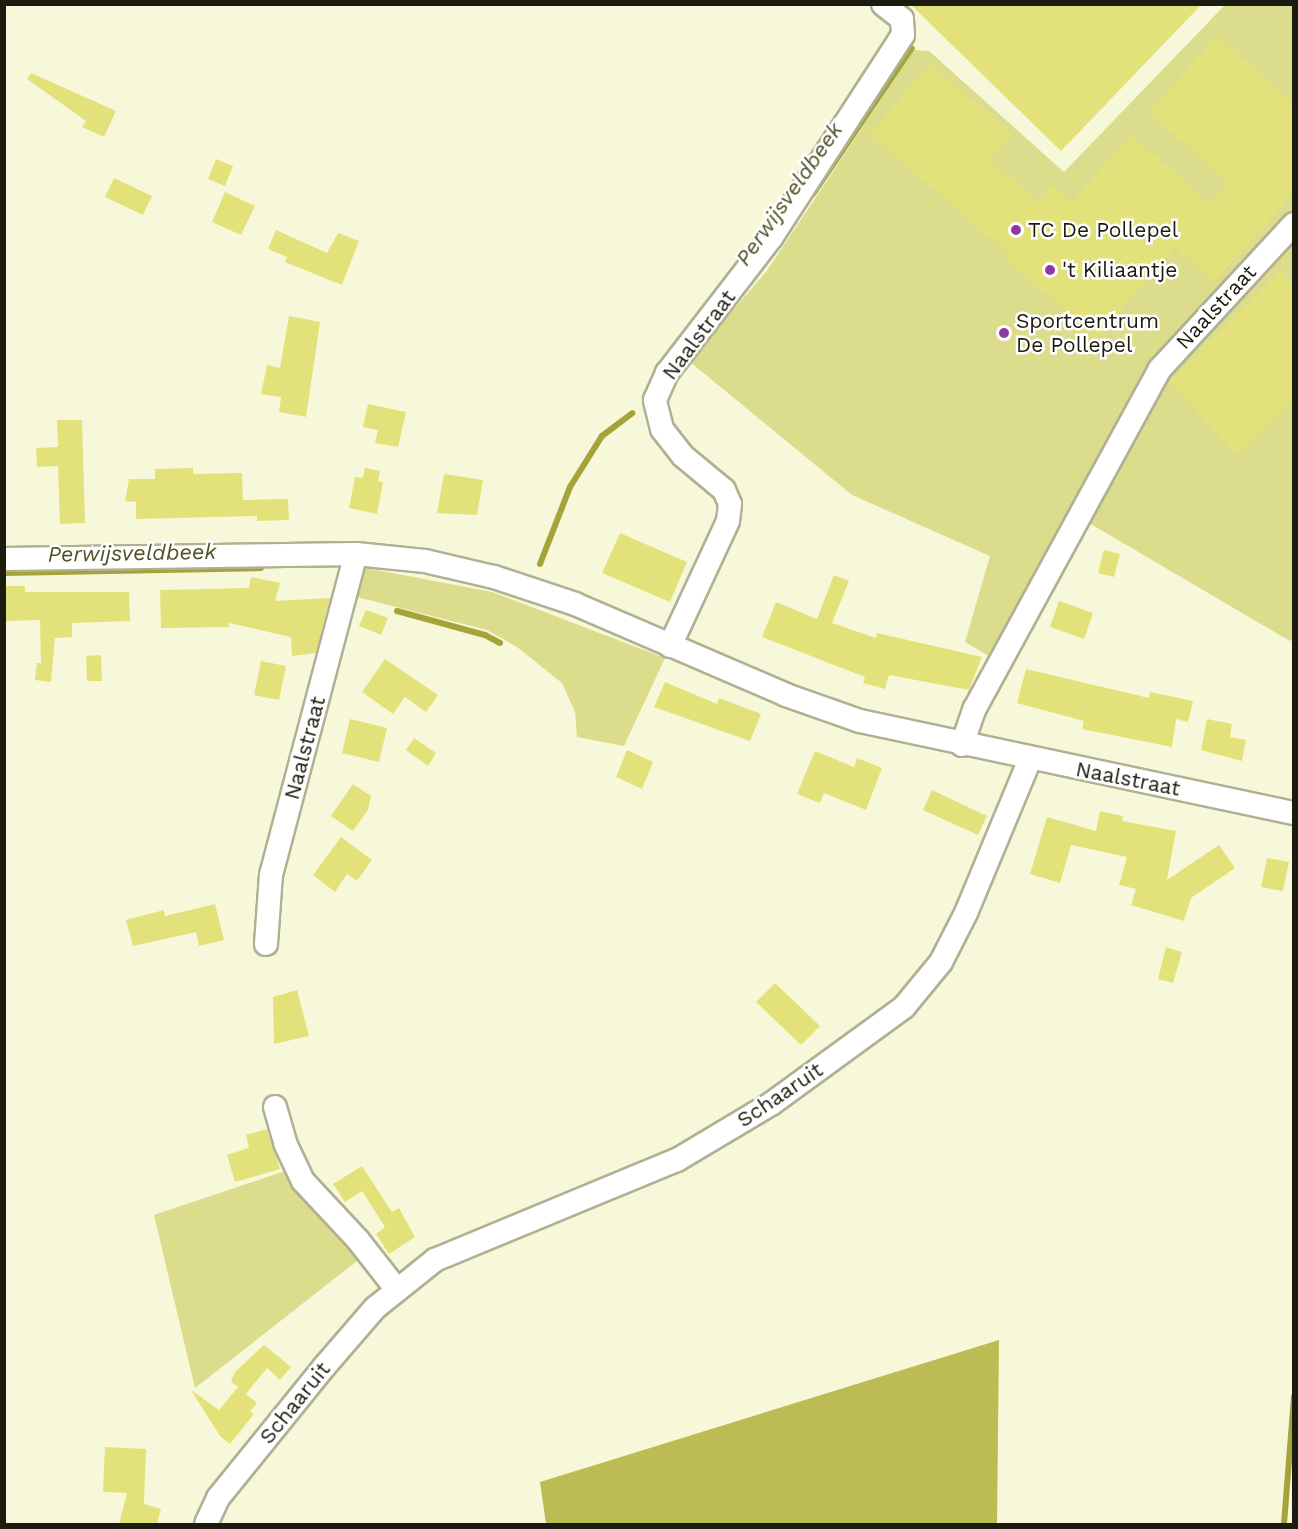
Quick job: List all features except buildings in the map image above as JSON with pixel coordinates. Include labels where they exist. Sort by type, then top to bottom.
[{"type":"street","name":"Naalstraat","points":[[670,646],[728,521],[730,504],[724,490],[683,456],[662,429],[655,400],[666,373],[771,238],[903,36],[902,19],[883,4]]},
{"type":"street","name":"Naalstraat","points":[[962,745],[975,708],[1160,369],[1293,224]]},
{"type":"street","name":"Naalstraat","points":[[266,944],[271,875],[356,554]]},
{"type":"street","name":"Naalstraat","points":[[4,559],[356,554],[425,561],[494,577],[574,604],[786,695],[860,721],[962,745],[1293,813]]},
{"type":"street","name":"Schaaruit","points":[[206,1524],[218,1498],[375,1308],[435,1260],[677,1160],[771,1104],[904,1006],[941,962],[961,923],[1030,759]]},
{"type":"street","points":[[275,1107],[285,1143],[303,1181],[358,1240],[397,1290]]},
{"type":"shaded area","name":"Sportcentrum De Pollepel","points":[[1225,5],[1293,5],[1294,638],[1290,641],[1089,523],[1007,667],[965,642],[990,556],[852,495],[689,361],[766,272],[914,50],[929,51],[1064,172]]},
{"type":"shaded area","points":[[366,568],[492,592],[665,658],[624,746],[577,737],[575,712],[562,683],[517,647],[487,630],[353,596]]},
{"type":"shaded area","points":[[291,1169],[362,1257],[195,1388],[154,1215]]},
{"type":"shaded area","points":[[999,1340],[997,1524],[546,1524],[540,1482]]},
{"type":"waterway","name":"Perwijsveldbeek","points":[[813,194],[912,48]]},
{"type":"waterway","name":"Perwijsveldbeek","points":[[540,564],[570,487],[602,436],[632,413]]},
{"type":"waterway","name":"Perwijsveldbeek","points":[[4,573],[261,568]]},
{"type":"waterway","name":"Perwijsveldbeek","points":[[397,611],[485,635],[500,643]]},
{"type":"waterway","points":[[1284,1524],[1294,1396]]},
{"type":"place","name":"TC De Pollepel","points":[[1016,230]]},
{"type":"place","name":"'t Kiliaantje","points":[[1050,270]]},
{"type":"place","name":"Sportcentrum De Pollepel","points":[[1004,333]]}]
